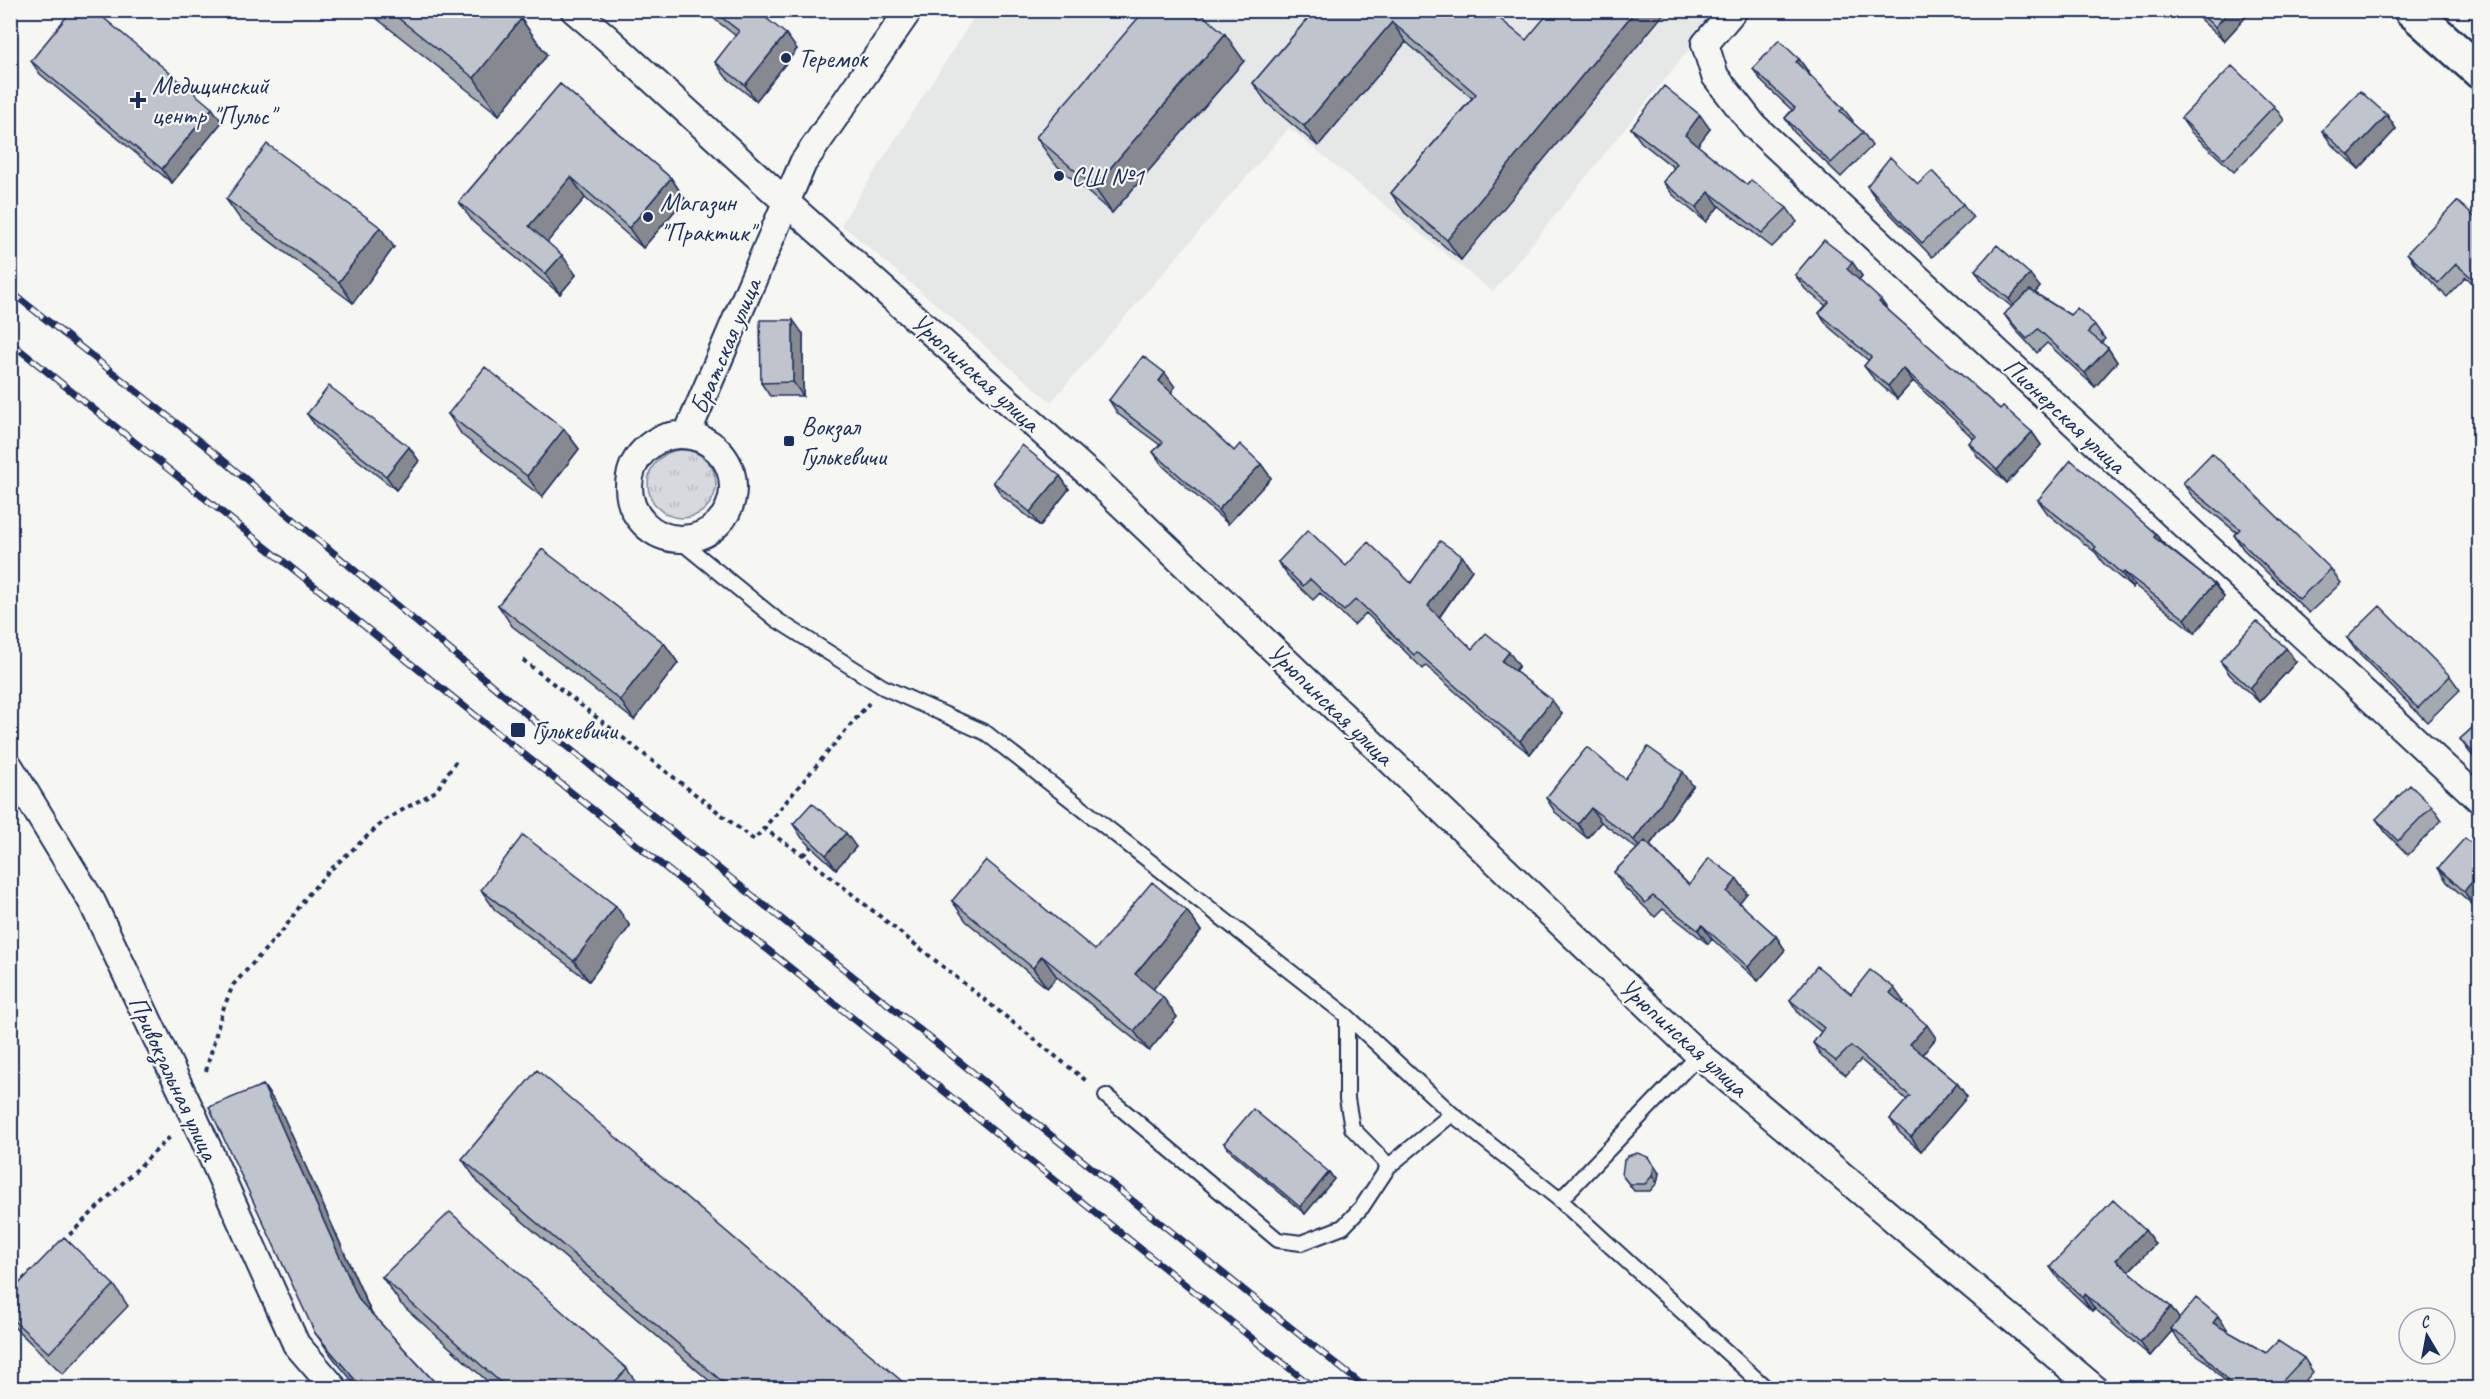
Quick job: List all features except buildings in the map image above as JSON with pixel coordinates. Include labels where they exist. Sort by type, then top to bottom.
[{"type":"street","name":"Урюпинская улица","points":[[574,10],[1096,480],[1699,1055],[2094,1389]]},
{"type":"street","name":"Братская улица","points":[[687,434],[803,163],[909,10]]},
{"type":"street","name":"Пионерская улица","points":[[1734,10],[1705,44],[1715,76],[1754,126],[2480,800]]},
{"type":"street","points":[[2411,10],[2480,72]]},
{"type":"street","points":[[687,434],[704,439],[719,450],[729,465],[734,482],[732,500],[725,516],[712,529],[696,537],[678,540],[662,536],[647,528],[636,515],[629,500],[628,483],[632,466],[641,452],[654,441],[670,435],[687,434]]},
{"type":"street","name":"Привокзальная улица","points":[[10,767],[92,902],[296,1344],[334,1389]]},
{"type":"lane","points":[[678,540],[777,620],[883,687],[986,733],[1347,1016],[1452,1114],[1560,1200],[1766,1389]]},
{"type":"lane","points":[[1347,1016],[1347,1099],[1352,1128],[1389,1166]]},
{"type":"lane","points":[[1560,1200],[1699,1055]]},
{"type":"lane","points":[[1106,1096],[1278,1240],[1301,1243],[1343,1227],[1362,1207],[1389,1166],[1452,1114]]},
{"type":"path","points":[[523,660],[753,840],[883,687]]},
{"type":"path","points":[[60,1244],[192,1115],[199,1105],[208,1057],[233,985],[284,929],[307,896],[329,871],[385,820],[436,791],[458,758]]},
{"type":"path","points":[[763,828],[803,855],[1106,1096]]},
{"type":"path","points":[[803,855],[812,846]]},
{"type":"path","points":[[10,1292],[35,1268]]},
{"type":"shaded area","name":"СШ №1","points":[[978,11],[1720,11],[1493,292],[1289,128],[1051,402],[841,224]]},
{"type":"green space","points":[[682,450],[695,453],[706,460],[713,471],[716,484],[713,497],[706,508],[695,515],[682,518],[669,515],[658,508],[651,497],[648,484],[651,471],[658,460],[669,453]]},
{"type":"railway","points":[[10,291],[218,456],[530,717],[1366,1388]]},
{"type":"railway","points":[[10,342],[1314,1388]]},
{"type":"place","name":"Теремок","points":[[786,58]]},
{"type":"place","name":"Медицинский центр \"Пульс\"","points":[[138,100]]},
{"type":"place","name":"СШ №1","points":[[1059,176]]},
{"type":"place","name":"Магазин \"Практик\"","points":[[648,217]]},
{"type":"place","name":"Вокзал Гулькевичи","points":[[789,441]]},
{"type":"place","name":"Гулькевичи","points":[[518,730]]}]
